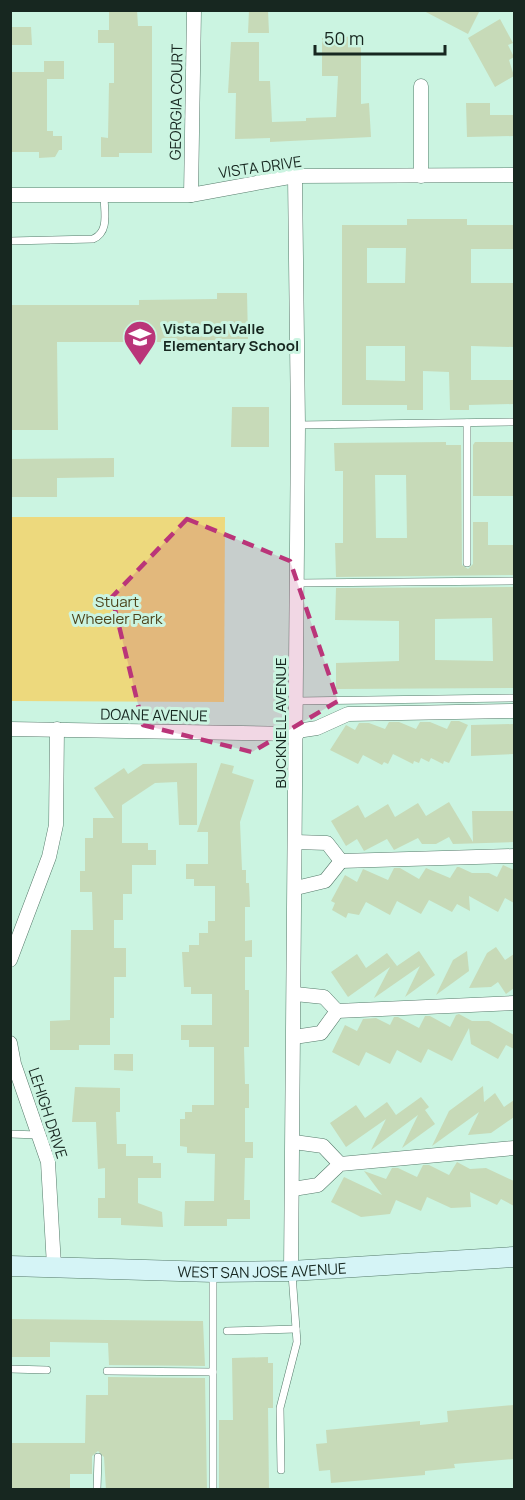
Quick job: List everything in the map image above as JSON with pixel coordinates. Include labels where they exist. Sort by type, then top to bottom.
[{"type":"street","name":"GEORGIA COURT","points":[[191,195],[194,10]]},
{"type":"street","points":[[421,86],[421,176]]},
{"type":"street","name":"VISTA DRIVE","points":[[10,195],[191,195],[295,176],[514,175]]},
{"type":"street","name":"BUCKNELL AVENUE","points":[[291,1271],[297,732],[298,426],[295,176]]},
{"type":"street","name":"DOANE AVENUE","points":[[10,729],[297,732],[317,728],[348,714],[514,711]]},
{"type":"street","points":[[10,960],[50,857],[57,793],[57,729]]},
{"type":"street","points":[[296,842],[327,843],[340,861]]},
{"type":"street","points":[[340,861],[514,856]]},
{"type":"street","points":[[296,888],[325,881],[340,861]]},
{"type":"street","points":[[295,994],[324,997],[337,1011],[514,1003]]},
{"type":"street","points":[[294,1037],[321,1033],[337,1011]]},
{"type":"street","name":"LEHIGH DRIVE","points":[[10,1043],[14,1064],[48,1162],[54,1266]]},
{"type":"street","points":[[294,1142],[323,1146],[340,1164]]},
{"type":"street","points":[[293,1189],[318,1185],[340,1164],[514,1148]]},
{"type":"street","name":"WEST SAN JOSE AVENUE","points":[[10,1266],[213,1272],[291,1271],[514,1257]]},
{"type":"lane","points":[[10,241],[93,239],[100,236],[105,230],[104,195]]},
{"type":"lane","points":[[298,426],[514,422]]},
{"type":"lane","points":[[467,423],[467,563]]},
{"type":"lane","points":[[297,583],[514,581]]},
{"type":"lane","points":[[297,701],[514,698]]},
{"type":"lane","points":[[10,1134],[38,1135]]},
{"type":"lane","points":[[281,1470],[280,1408],[297,1342],[291,1271]]},
{"type":"lane","points":[[213,1272],[213,1490]]},
{"type":"lane","points":[[227,1331],[296,1329]]},
{"type":"lane","points":[[10,1369],[47,1370]]},
{"type":"lane","points":[[107,1371],[213,1372]]},
{"type":"lane","points":[[97,1490],[98,1457]]},
{"type":"highlighted area","points":[[187,519],[290,561],[338,701],[252,752],[143,725],[112,597]]},
{"type":"green space","name":"Stuart Wheeler Park","points":[[11,517],[225,517],[224,702],[11,701]]},
{"type":"building","points":[[109,10],[137,10],[138,26],[152,26],[152,153],[119,153],[119,157],[101,157],[101,137],[108,138],[109,83],[114,83],[114,43],[98,43],[98,30],[109,30]]},
{"type":"building","points":[[249,10],[268,10],[269,33],[248,33]]},
{"type":"building","points":[[422,10],[480,10],[468,34]]},
{"type":"building","points":[[500,19],[513,43],[508,45],[514,57],[509,60],[514,76],[495,87],[468,38]]},
{"type":"building","points":[[10,27],[31,27],[32,45],[10,45]]},
{"type":"building","points":[[361,36],[361,104],[369,103],[371,137],[270,142],[270,138],[235,139],[236,93],[228,93],[231,42],[259,42],[259,81],[270,81],[272,122],[306,121],[306,118],[336,117],[338,76],[322,76],[322,38]]},
{"type":"building","points":[[44,61],[64,61],[64,79],[47,79],[47,131],[53,131],[53,136],[62,136],[62,150],[59,150],[55,157],[39,158],[39,152],[10,152],[10,72],[44,72]]},
{"type":"building","points":[[466,103],[490,103],[490,115],[513,115],[514,136],[467,137]]},
{"type":"building","points":[[407,219],[467,219],[467,225],[514,225],[514,249],[471,249],[471,283],[514,283],[514,347],[471,346],[471,380],[514,380],[514,404],[469,405],[469,410],[450,410],[449,372],[423,371],[423,410],[407,410],[407,405],[342,405],[342,225],[407,225]],"holes":[[[367,248],[406,248],[405,283],[367,283]],[[366,346],[405,346],[405,381],[366,380]]]},
{"type":"building","points":[[217,293],[247,293],[248,339],[220,339],[221,342],[57,342],[58,430],[10,430],[10,305],[139,305],[139,300],[217,299]]},
{"type":"building","points":[[232,407],[269,407],[269,447],[231,447]]},
{"type":"building","points":[[446,442],[446,445],[461,445],[462,565],[468,569],[473,564],[473,522],[488,522],[488,545],[514,545],[514,575],[336,577],[335,543],[343,543],[343,471],[335,471],[334,443]],"holes":[[[375,475],[406,475],[407,538],[376,538]]]},
{"type":"building","points":[[475,442],[514,442],[514,496],[473,496],[473,445]]},
{"type":"building","points":[[114,458],[114,477],[57,478],[57,497],[10,497],[10,459]]},
{"type":"building","points":[[514,587],[514,688],[336,689],[336,663],[399,661],[399,621],[335,620],[336,588]],"holes":[[[492,618],[493,661],[435,660],[435,619]]]},
{"type":"building","points":[[451,721],[459,721],[468,725],[449,763],[444,761],[443,764],[431,758],[429,762],[421,758],[419,763],[414,761],[413,764],[393,754],[388,764],[384,762],[382,765],[363,755],[358,764],[330,750],[346,725],[355,730],[359,723],[369,723],[385,729],[389,722],[399,722],[416,729],[420,722],[430,722],[447,729]]},
{"type":"building","points":[[514,724],[514,754],[471,756],[471,725]]},
{"type":"building","points":[[197,763],[197,825],[179,825],[177,782],[155,783],[122,805],[122,843],[148,843],[148,850],[156,850],[156,865],[132,865],[132,894],[123,894],[123,920],[114,920],[114,948],[126,948],[126,977],[114,977],[114,1018],[110,1018],[110,1045],[79,1045],[79,1050],[50,1050],[50,1021],[70,1020],[71,930],[93,930],[92,892],[80,892],[80,871],[85,871],[85,838],[93,838],[93,818],[114,818],[94,788],[124,768],[128,774],[143,764]]},
{"type":"building","points":[[221,763],[234,766],[232,773],[254,780],[240,822],[242,870],[246,870],[246,883],[249,883],[250,907],[245,907],[245,941],[252,940],[252,957],[245,957],[245,990],[249,990],[249,1047],[244,1047],[245,1084],[249,1084],[249,1108],[245,1108],[245,1142],[253,1142],[253,1158],[245,1158],[244,1200],[250,1200],[250,1219],[227,1219],[227,1226],[184,1226],[185,1201],[214,1201],[215,1154],[187,1153],[187,1147],[180,1146],[180,1119],[185,1119],[185,1112],[192,1112],[192,1105],[214,1105],[214,1047],[189,1047],[189,1040],[181,1040],[181,1025],[212,1025],[212,994],[191,994],[191,987],[184,987],[182,952],[189,952],[189,945],[199,945],[199,933],[208,933],[208,921],[215,921],[215,886],[194,886],[194,879],[186,879],[186,864],[208,864],[208,832],[197,832]]},
{"type":"building","points":[[449,802],[473,842],[472,811],[514,811],[514,842],[453,844],[449,837],[436,844],[422,844],[418,838],[394,850],[387,839],[364,851],[357,839],[346,846],[331,821],[358,805],[365,818],[388,804],[395,817],[418,803],[426,816]]},
{"type":"building","points":[[503,865],[514,870],[514,903],[505,898],[498,912],[469,896],[470,911],[457,904],[452,912],[429,900],[421,914],[397,901],[390,915],[366,902],[359,915],[348,913],[346,918],[332,910],[335,903],[331,901],[345,875],[357,882],[363,869],[388,880],[394,868],[400,868],[419,879],[426,868],[450,878],[457,867],[472,873],[489,873],[497,877]]},
{"type":"building","points":[[496,947],[505,960],[514,954],[514,988],[506,994],[498,982],[491,987],[469,988],[487,953]]},
{"type":"building","points":[[419,951],[435,975],[405,997],[420,966],[374,998],[390,967],[348,997],[331,972],[357,954],[366,968],[387,953],[397,966]]},
{"type":"building","points":[[467,951],[469,971],[436,995],[453,960]]},
{"type":"building","points":[[459,1014],[472,1021],[489,1021],[514,1035],[514,1049],[506,1045],[498,1059],[471,1044],[469,1028],[452,1061],[428,1049],[421,1063],[397,1050],[390,1064],[366,1052],[359,1066],[332,1052],[345,1025],[357,1031],[363,1019],[376,1018],[390,1025],[394,1017],[398,1017],[419,1028],[425,1016],[430,1016],[450,1027],[456,1015]]},
{"type":"building","points":[[114,1054],[133,1054],[133,1071],[114,1070]]},
{"type":"building","points":[[483,1086],[484,1102],[495,1093],[504,1107],[514,1100],[514,1117],[491,1133],[468,1135],[479,1112],[432,1146],[449,1111]]},
{"type":"building","points":[[75,1087],[120,1088],[120,1112],[116,1112],[117,1144],[126,1144],[126,1156],[153,1156],[153,1163],[161,1163],[161,1178],[138,1178],[138,1203],[162,1212],[163,1227],[121,1225],[121,1218],[98,1218],[98,1198],[105,1198],[105,1168],[98,1169],[96,1122],[72,1122]]},
{"type":"building","points":[[421,1097],[429,1107],[425,1110],[435,1124],[402,1148],[418,1115],[371,1150],[386,1119],[346,1147],[330,1123],[356,1105],[365,1118],[387,1102],[396,1115]]},
{"type":"building","points":[[457,1162],[470,1169],[486,1168],[514,1181],[514,1206],[501,1199],[497,1205],[470,1192],[471,1207],[451,1208],[427,1197],[421,1211],[396,1200],[390,1214],[361,1217],[331,1202],[344,1177],[382,1195],[364,1171],[386,1179],[392,1168],[398,1168],[417,1177],[423,1165],[429,1165],[449,1175]]},
{"type":"building","points":[[10,1319],[203,1321],[205,1366],[109,1365],[108,1343],[50,1342],[50,1357],[10,1357]]},
{"type":"building","points":[[268,1357],[268,1363],[273,1363],[273,1408],[268,1408],[269,1490],[219,1490],[219,1420],[233,1420],[232,1358]]},
{"type":"building","points":[[108,1377],[205,1378],[207,1490],[106,1490],[104,1457],[98,1451],[92,1456],[92,1474],[70,1474],[70,1490],[10,1490],[10,1443],[85,1443],[86,1395],[108,1395]]},
{"type":"building","points":[[514,1405],[514,1459],[454,1464],[455,1468],[425,1471],[425,1475],[331,1483],[330,1470],[319,1471],[316,1444],[327,1443],[326,1430],[420,1421],[420,1425],[448,1422],[447,1411]]},
{"type":"place","name":"Vista Del Valle Elementary School","points":[[140,366]]}]
